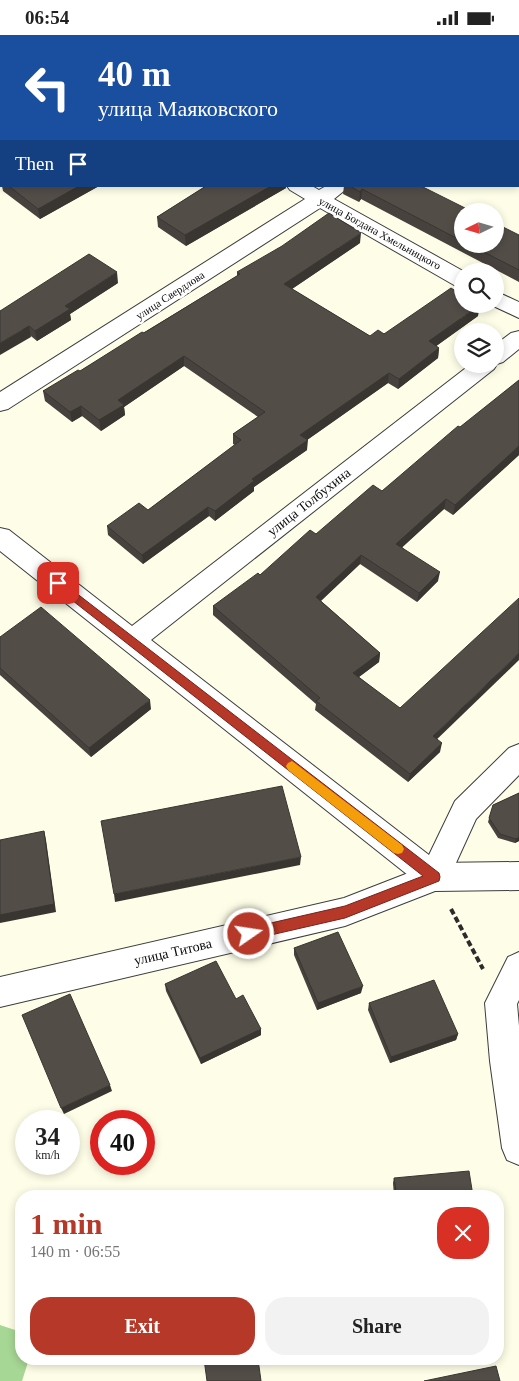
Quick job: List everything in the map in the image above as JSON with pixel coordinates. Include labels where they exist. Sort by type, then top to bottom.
[{"type":"street","name":"улица Богдана Хмельницкого","points":[[299,187],[454,275]]},
{"type":"street","name":"улица Свердлова","points":[[0,403],[338,187]]},
{"type":"street","points":[[504,303],[519,311]]},
{"type":"street","points":[[504,350],[519,338]]},
{"type":"street","name":"улица Толбухина","points":[[131,641],[474,373]]},
{"type":"street","points":[[0,537],[434,877],[465,810],[519,756]]},
{"type":"street","name":"улица Титова","points":[[0,992],[345,912],[434,877],[519,876]]},
{"type":"street","points":[[519,967],[501,1003],[506,1061],[519,1148]]},
{"type":"path","points":[[434,877],[501,1003]]},
{"type":"green space","points":[[0,1325],[15,1330],[15,1365],[27,1365],[22,1381],[0,1381]]},
{"type":"building","points":[[10,187],[77,187],[38,209]]},
{"type":"building","points":[[204,187],[269,187],[185,235],[157,217]]},
{"type":"building","points":[[352,187],[423,187],[455,203],[454,237],[362,189],[360,192]]},
{"type":"building","points":[[329,213],[361,233],[284,284],[370,336],[378,330],[384,334],[451,288],[454,290],[454,313],[469,313],[429,341],[439,348],[399,379],[389,373],[300,435],[308,440],[252,479],[254,481],[215,511],[208,507],[142,555],[107,526],[139,503],[148,510],[241,440],[233,434],[265,412],[184,356],[118,400],[124,405],[99,420],[81,406],[70,412],[43,391],[78,370],[80,371],[142,332],[144,333],[240,274],[237,272],[282,246]]},
{"type":"building","points":[[504,228],[519,235],[519,270],[486,253],[504,253]]},
{"type":"building","points":[[89,254],[117,272],[65,306],[70,309],[35,331],[29,326],[0,343],[0,311]]},
{"type":"building","points":[[519,380],[519,446],[455,505],[446,499],[396,544],[440,572],[419,593],[361,555],[316,597],[380,653],[353,673],[400,708],[519,598],[519,653],[433,736],[442,743],[410,774],[316,701],[320,698],[213,606],[258,573],[260,575],[310,530],[316,534],[373,485],[382,491],[458,426],[460,427]]},
{"type":"building","points":[[41,607],[150,700],[89,748],[0,668],[0,637]]},
{"type":"building","points":[[282,786],[301,857],[114,894],[101,821]]},
{"type":"building","points":[[519,793],[519,837],[516,839],[500,834],[489,818],[493,805]]},
{"type":"building","points":[[44,831],[54,904],[0,915],[0,840]]},
{"type":"building","points":[[338,932],[363,986],[318,1003],[294,948]]},
{"type":"building","points":[[216,961],[236,999],[243,995],[261,1029],[200,1058],[165,984]]},
{"type":"building","points":[[434,980],[458,1034],[391,1057],[369,1003]]},
{"type":"building","points":[[70,994],[110,1085],[61,1108],[22,1015]]},
{"type":"building","points":[[469,1171],[472,1190],[396,1190],[394,1178]]},
{"type":"building","points":[[205,1365],[259,1365],[261,1381],[207,1381]]},
{"type":"building","points":[[496,1366],[500,1381],[424,1381]]},
{"type":"slow traffic","points":[[292,766],[398,849]]},
{"type":"route","points":[[58,583],[434,877],[345,912],[249,934]]}]
